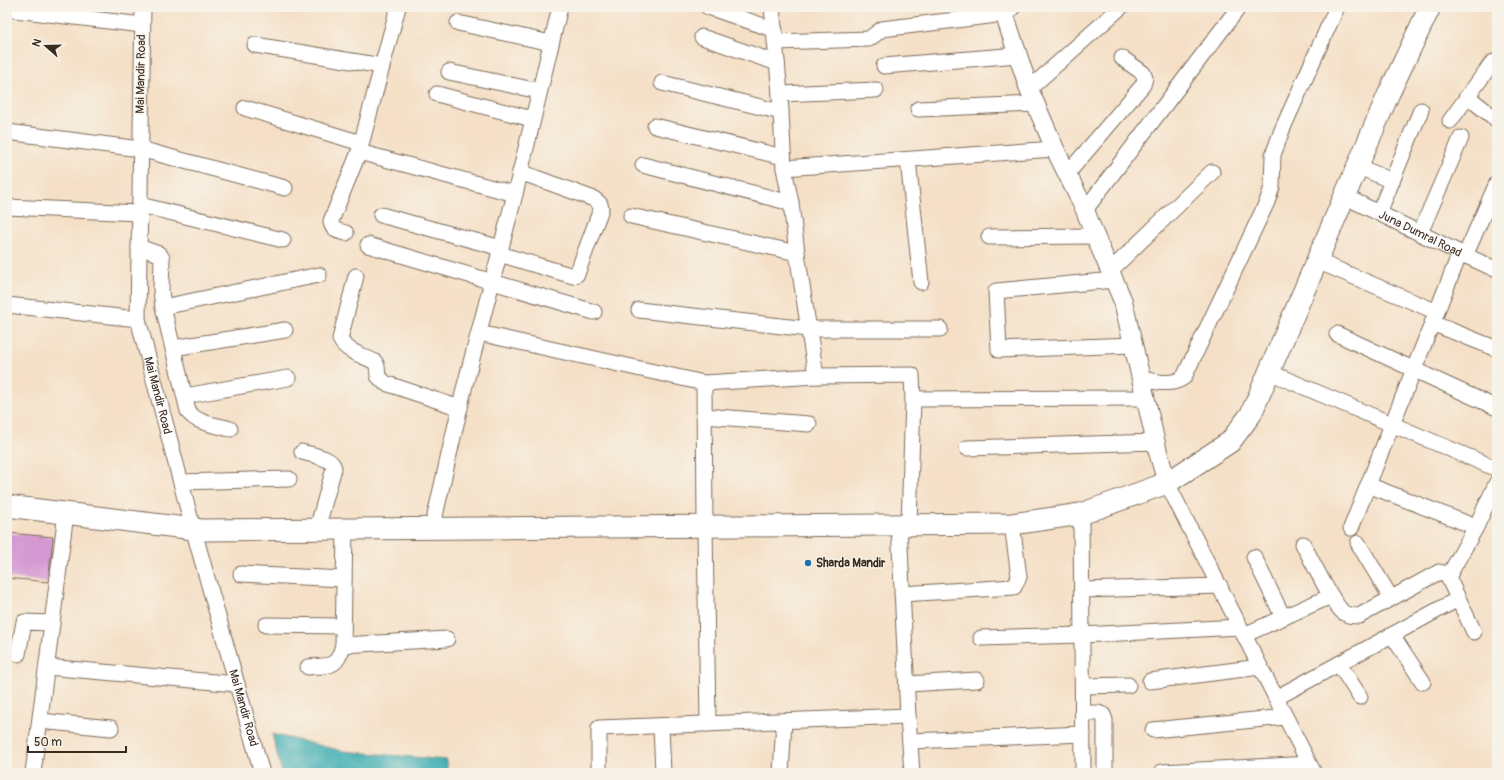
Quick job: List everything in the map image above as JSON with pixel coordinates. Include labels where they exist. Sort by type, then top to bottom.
[{"type":"main road","points":[[7,506],[202,530],[1012,524],[1081,514],[1168,483],[1230,442],[1251,414],[1389,93],[1430,7]]},
{"type":"street","name":"Mai Mandir Road","points":[[143,7],[138,319],[193,529],[262,773]]},
{"type":"street","points":[[432,528],[460,408],[515,194],[560,7]]},
{"type":"street","points":[[708,7],[775,36],[869,40],[882,29],[1007,9],[1018,55],[1032,96],[1055,149],[1085,210],[1123,301],[1156,442],[1168,483],[1312,768],[1162,772]]},
{"type":"street","points":[[772,7],[780,94],[784,163],[816,376]]},
{"type":"street","points":[[918,109],[1032,96],[1121,7]]},
{"type":"street","points":[[1085,210],[1239,7]]},
{"type":"street","points":[[1141,379],[1177,382],[1184,377],[1267,202],[1272,187],[1273,155],[1282,130],[1337,7]]},
{"type":"street","points":[[346,233],[335,230],[330,221],[360,148],[382,66],[393,8]]},
{"type":"street","points":[[7,9],[142,25]]},
{"type":"street","points":[[458,23],[551,43]]},
{"type":"street","points":[[702,37],[777,63]]},
{"type":"street","points":[[255,45],[382,66]]},
{"type":"street","points":[[884,66],[1018,55]]},
{"type":"street","points":[[1067,174],[1143,85],[1145,78],[1143,73],[1122,58]]},
{"type":"street","points":[[1450,121],[1492,63],[1497,61]]},
{"type":"street","points":[[449,72],[539,91]]},
{"type":"street","points":[[662,83],[780,112]]},
{"type":"street","points":[[780,94],[876,90]]},
{"type":"street","points":[[437,94],[532,119]]},
{"type":"street","points":[[1467,96],[1497,120]]},
{"type":"street","points":[[245,108],[360,148],[515,194]]},
{"type":"street","points":[[1379,213],[1421,110]]},
{"type":"street","points":[[655,126],[784,163],[908,160],[1055,149]]},
{"type":"street","points":[[7,132],[140,149],[285,188]]},
{"type":"street","points":[[1420,233],[1461,138]]},
{"type":"street","points":[[908,160],[921,282]]},
{"type":"street","points":[[643,165],[791,203]]},
{"type":"street","points":[[1357,166],[1392,181]]},
{"type":"street","points":[[381,214],[500,251],[573,276],[577,274],[601,209],[600,204],[594,199],[520,172]]},
{"type":"street","points":[[1133,345],[999,350],[996,292],[1112,276],[1212,172]]},
{"type":"street","points":[[1351,528],[1435,317],[1497,183]]},
{"type":"street","name":"Juna Dumral Road","points":[[1344,196],[1497,270]]},
{"type":"street","points":[[7,198],[7,203]]},
{"type":"street","points":[[7,207],[139,209],[283,240]]},
{"type":"street","points":[[631,216],[797,253]]},
{"type":"street","points":[[989,237],[1095,236]]},
{"type":"street","points":[[368,245],[594,312]]},
{"type":"street","points":[[139,247],[159,254],[162,258],[162,308],[188,411],[191,416],[198,420],[230,428]]},
{"type":"street","points":[[1316,261],[1435,317],[1497,349]]},
{"type":"street","points":[[162,308],[319,275]]},
{"type":"street","points":[[356,276],[340,339],[341,343],[375,362],[378,376],[385,383],[460,408]]},
{"type":"street","points":[[7,305],[138,319]]},
{"type":"street","points":[[639,310],[808,329],[940,329]]},
{"type":"street","points":[[173,348],[285,330]]},
{"type":"street","points":[[479,333],[704,383],[816,376],[912,375],[913,399],[904,525],[902,594],[912,773]]},
{"type":"street","points":[[1337,334],[1414,371],[1497,408]]},
{"type":"street","points":[[1269,372],[1497,469]]},
{"type":"street","points":[[185,396],[288,378]]},
{"type":"street","points":[[704,383],[708,724]]},
{"type":"street","points":[[913,399],[1146,398]]},
{"type":"street","points":[[704,416],[809,424]]},
{"type":"street","points":[[966,448],[1156,442]]},
{"type":"street","points":[[302,452],[330,461],[334,464],[317,529]]},
{"type":"street","points":[[181,482],[289,479]]},
{"type":"street","points":[[1448,577],[1476,527],[1494,499],[1497,482]]},
{"type":"street","points":[[1368,485],[1476,527]]},
{"type":"street","points":[[33,773],[66,513]]},
{"type":"street","points":[[1081,514],[1083,773]]},
{"type":"street","points":[[902,594],[1014,587],[1019,577],[1012,524]]},
{"type":"street","points":[[308,667],[337,662],[343,645],[345,529]]},
{"type":"street","points":[[1358,543],[1391,598]]},
{"type":"street","points":[[1303,544],[1331,596],[1342,612],[1349,616],[1359,616],[1439,572],[1448,577],[1474,632]]},
{"type":"street","points":[[1254,557],[1283,617]]},
{"type":"street","points":[[241,574],[344,579]]},
{"type":"street","points":[[1082,590],[1220,586]]},
{"type":"street","points":[[981,638],[1242,631],[1283,617],[1331,596]]},
{"type":"street","points":[[1276,698],[1458,600]]},
{"type":"street","points":[[18,654],[24,622],[52,623]]},
{"type":"street","points":[[266,625],[343,626]]},
{"type":"street","points":[[1392,635],[1423,682]]},
{"type":"street","points":[[343,645],[447,639]]},
{"type":"street","points":[[1339,664],[1360,697]]},
{"type":"street","points":[[47,667],[237,684]]},
{"type":"street","points":[[1150,681],[1260,667]]},
{"type":"street","points":[[907,684],[977,680]]},
{"type":"street","points":[[1083,686],[1128,685]]},
{"type":"street","points":[[1083,714],[1098,713],[1103,715],[1105,720],[1105,773]]},
{"type":"street","points":[[599,773],[599,728],[908,716]]},
{"type":"street","points":[[1154,730],[1285,717]]},
{"type":"street","points":[[40,721],[111,728]]},
{"type":"street","points":[[781,773],[784,721]]},
{"type":"street","points":[[661,726],[663,773]]},
{"type":"street","points":[[910,741],[1083,734]]},
{"type":"water","points":[[272,734],[343,751],[447,760],[447,773],[282,773]]},
{"type":"building","points":[[7,533],[53,537],[48,582],[7,578]]},
{"type":"place","name":"Sharda Mandir","points":[[808,563]]}]
